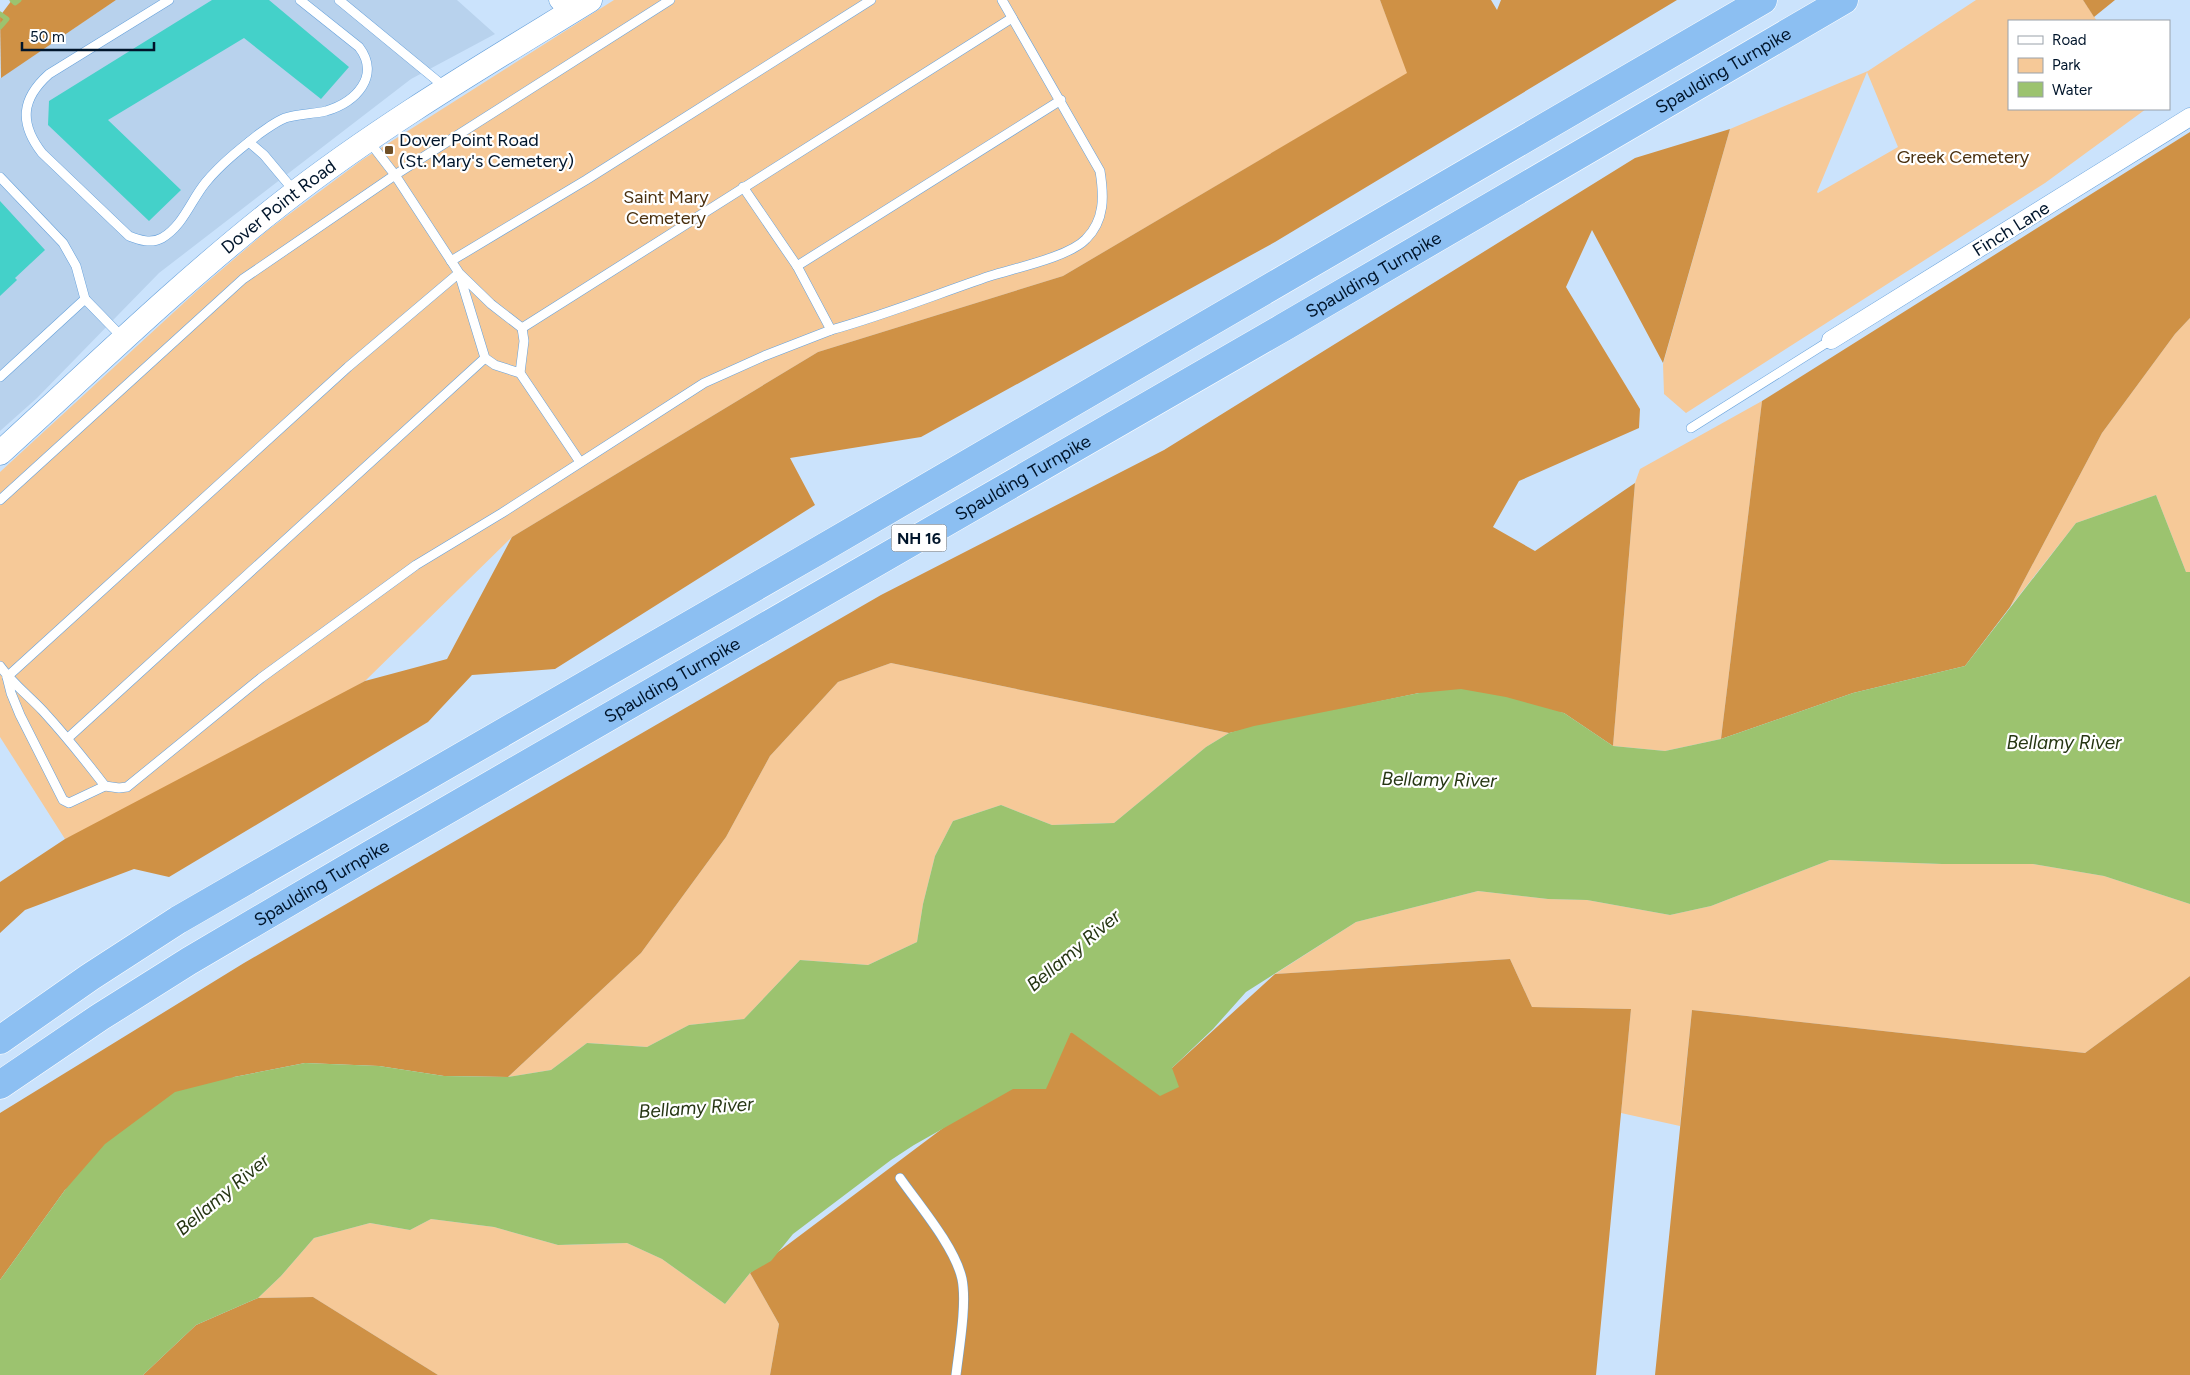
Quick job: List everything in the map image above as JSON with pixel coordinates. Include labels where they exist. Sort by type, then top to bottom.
[{"type":"highway","name":"NH 16","points":[[0,1040],[90,977],[178,920],[816,552],[1763,0]]},
{"type":"highway","name":"Spaulding Turnpike","points":[[0,1085],[100,1017],[181,966],[371,854],[1258,342],[1844,0]]},
{"type":"main road","name":"Dover Point Road","points":[[0,453],[234,242],[296,192],[368,140],[447,88],[563,6],[590,0]]},
{"type":"street","name":"Finch Lane","points":[[1831,340],[2190,118]]},
{"type":"lane","points":[[169,0],[49,74],[37,85],[29,98],[26,113],[27,128],[32,140],[42,153],[129,236],[139,240],[160,240],[170,233],[205,184],[225,161],[275,123],[287,118],[328,110],[356,94],[366,82],[369,70],[366,58],[359,47],[300,0]]},
{"type":"lane","points":[[339,0],[447,88]]},
{"type":"lane","points":[[0,500],[244,280],[395,175],[670,0]]},
{"type":"lane","points":[[451,261],[586,180],[871,0]]},
{"type":"lane","points":[[8,677],[11,693],[20,715],[63,800],[69,802],[105,786],[127,787],[261,678],[371,596],[439,550],[502,513],[704,383],[764,356],[831,330],[893,312],[956,288],[1044,259],[1073,248],[1086,240],[1096,227],[1102,209],[1103,190],[1100,171],[1002,0]]},
{"type":"lane","points":[[522,328],[1012,18]]},
{"type":"lane","points":[[797,266],[1061,100]]},
{"type":"lane","points":[[368,140],[395,175],[459,273],[491,304],[522,328],[524,341],[520,373]]},
{"type":"lane","points":[[249,142],[264,155],[296,192]]},
{"type":"lane","points":[[0,177],[63,243],[76,266],[85,299],[124,340]]},
{"type":"lane","points":[[743,187],[797,266],[831,330]]},
{"type":"lane","points":[[459,273],[485,358],[495,365],[520,373],[580,462]]},
{"type":"lane","points":[[8,677],[313,398],[408,314],[459,273]]},
{"type":"lane","points":[[0,377],[85,299]]},
{"type":"lane","points":[[1691,428],[1831,340]]},
{"type":"lane","points":[[68,738],[485,358]]},
{"type":"lane","points":[[0,666],[8,677],[21,688],[68,738],[105,786]]},
{"type":"lane","points":[[900,1178],[949,1249],[962,1279],[963,1318],[956,1375]]},
{"type":"shaded area","points":[[12,0],[116,0],[1,78],[0,16]]},
{"type":"shaded area","points":[[116,0],[457,0],[495,34],[411,79],[159,273],[37,398],[0,431],[0,78]]},
{"type":"shaded area","points":[[1380,0],[1491,0],[1497,10],[1501,0],[1677,0],[1275,242],[921,437],[790,458],[815,505],[555,669],[472,675],[428,722],[169,877],[134,869],[25,910],[0,933],[0,882],[65,839],[365,681],[447,659],[512,537],[818,352],[1063,276],[1407,73]]},
{"type":"shaded area","points":[[2083,0],[2115,0],[2094,17]]},
{"type":"shaded area","points":[[1730,129],[1663,363],[1592,230],[1566,287],[1640,409],[1639,428],[1519,481],[1493,527],[1535,551],[1635,483],[1613,746],[1564,713],[1419,693],[1229,733],[891,663],[838,682],[770,756],[726,837],[641,953],[508,1077],[444,1076],[379,1066],[305,1063],[234,1077],[65,1190],[0,1280],[0,1113],[244,963],[881,595],[1164,450],[1635,158]]},
{"type":"shaded area","points":[[2190,132],[2190,318],[2175,334],[2102,433],[2010,607],[1965,666],[1853,693],[1721,739],[1762,401]]},
{"type":"shaded area","points":[[1510,959],[1532,1007],[1631,1009],[1596,1375],[770,1375],[779,1324],[750,1273],[1071,1032],[1172,1068],[1275,974]]},
{"type":"shaded area","points":[[2190,976],[2190,1375],[1655,1375],[1692,1010],[2085,1053]]},
{"type":"shaded area","points":[[313,1297],[438,1375],[143,1375],[196,1325],[258,1298]]},
{"type":"green space","name":"Saint Mary Cemetery","points":[[614,0],[1380,0],[1408,73],[1063,276],[818,352],[512,537],[365,681],[188,783],[65,839],[0,737],[0,472],[199,289],[268,230],[362,160]]},
{"type":"green space","name":"Greek Cemetery","points":[[1976,0],[2083,0],[2096,20],[2008,20],[2008,110],[2145,110],[2045,183],[1686,413],[1664,394],[1663,364],[1730,129],[1868,71]],"holes":[[[1867,72],[1898,147],[1817,192]]]},
{"type":"green space","points":[[2190,318],[2190,572],[2186,572],[2156,495],[2076,523],[2010,607],[2102,433],[2175,334]]},
{"type":"green space","points":[[1762,401],[1721,739],[1665,751],[1613,746],[1635,483],[1640,469]]},
{"type":"green space","points":[[891,663],[1229,733],[1206,747],[1114,823],[1052,825],[1001,805],[953,821],[935,856],[923,904],[917,942],[868,965],[800,960],[744,1019],[689,1025],[647,1047],[587,1043],[551,1070],[508,1077],[641,953],[726,837],[770,756],[838,682]]},
{"type":"green space","points":[[1830,860],[1942,864],[2033,864],[2104,876],[2190,904],[2190,976],[2085,1053],[1692,1010],[1680,1126],[1621,1113],[1631,1009],[1532,1007],[1510,959],[1275,974],[1356,922],[1478,891],[1548,899],[1587,900],[1670,915],[1711,906]]},
{"type":"green space","points":[[431,1219],[494,1227],[558,1245],[627,1243],[662,1259],[725,1304],[750,1273],[779,1324],[770,1375],[438,1375],[313,1297],[258,1298],[281,1276],[314,1238],[370,1223],[410,1230]]},
{"type":"water","name":"Bellamy River","points":[[2156,495],[2186,572],[2190,572],[2190,904],[2104,876],[2033,864],[1942,864],[1830,860],[1711,906],[1670,915],[1587,900],[1548,899],[1478,891],[1356,922],[1246,992],[1213,1029],[1172,1068],[1179,1087],[1160,1096],[1071,1032],[1046,1089],[1013,1089],[891,1160],[793,1234],[771,1261],[750,1273],[725,1304],[662,1259],[627,1243],[558,1245],[494,1227],[431,1219],[410,1230],[370,1223],[314,1238],[281,1276],[258,1298],[196,1325],[143,1375],[0,1375],[0,1280],[65,1190],[105,1144],[175,1092],[234,1077],[305,1063],[379,1066],[444,1076],[508,1077],[551,1070],[587,1043],[647,1047],[689,1025],[744,1019],[800,960],[868,965],[917,942],[923,904],[935,856],[953,821],[1001,805],[1052,825],[1114,823],[1206,747],[1229,733],[1254,726],[1419,693],[1461,689],[1506,697],[1564,713],[1613,746],[1665,751],[1721,739],[1853,693],[1965,666],[2076,523]]},
{"type":"building","points":[[212,0],[269,0],[349,67],[321,99],[244,38],[108,120],[181,190],[149,221],[48,125],[49,101]]},
{"type":"building","points":[[0,201],[45,250],[15,278],[17,280],[0,296]]},
{"type":"waterway","points":[[12,0],[15,3],[19,0]]},
{"type":"waterway","points":[[0,14],[7,19],[0,27]]},
{"type":"place","name":"Dover Point Road (St. Mary's Cemetery)","points":[[389,150]]}]
